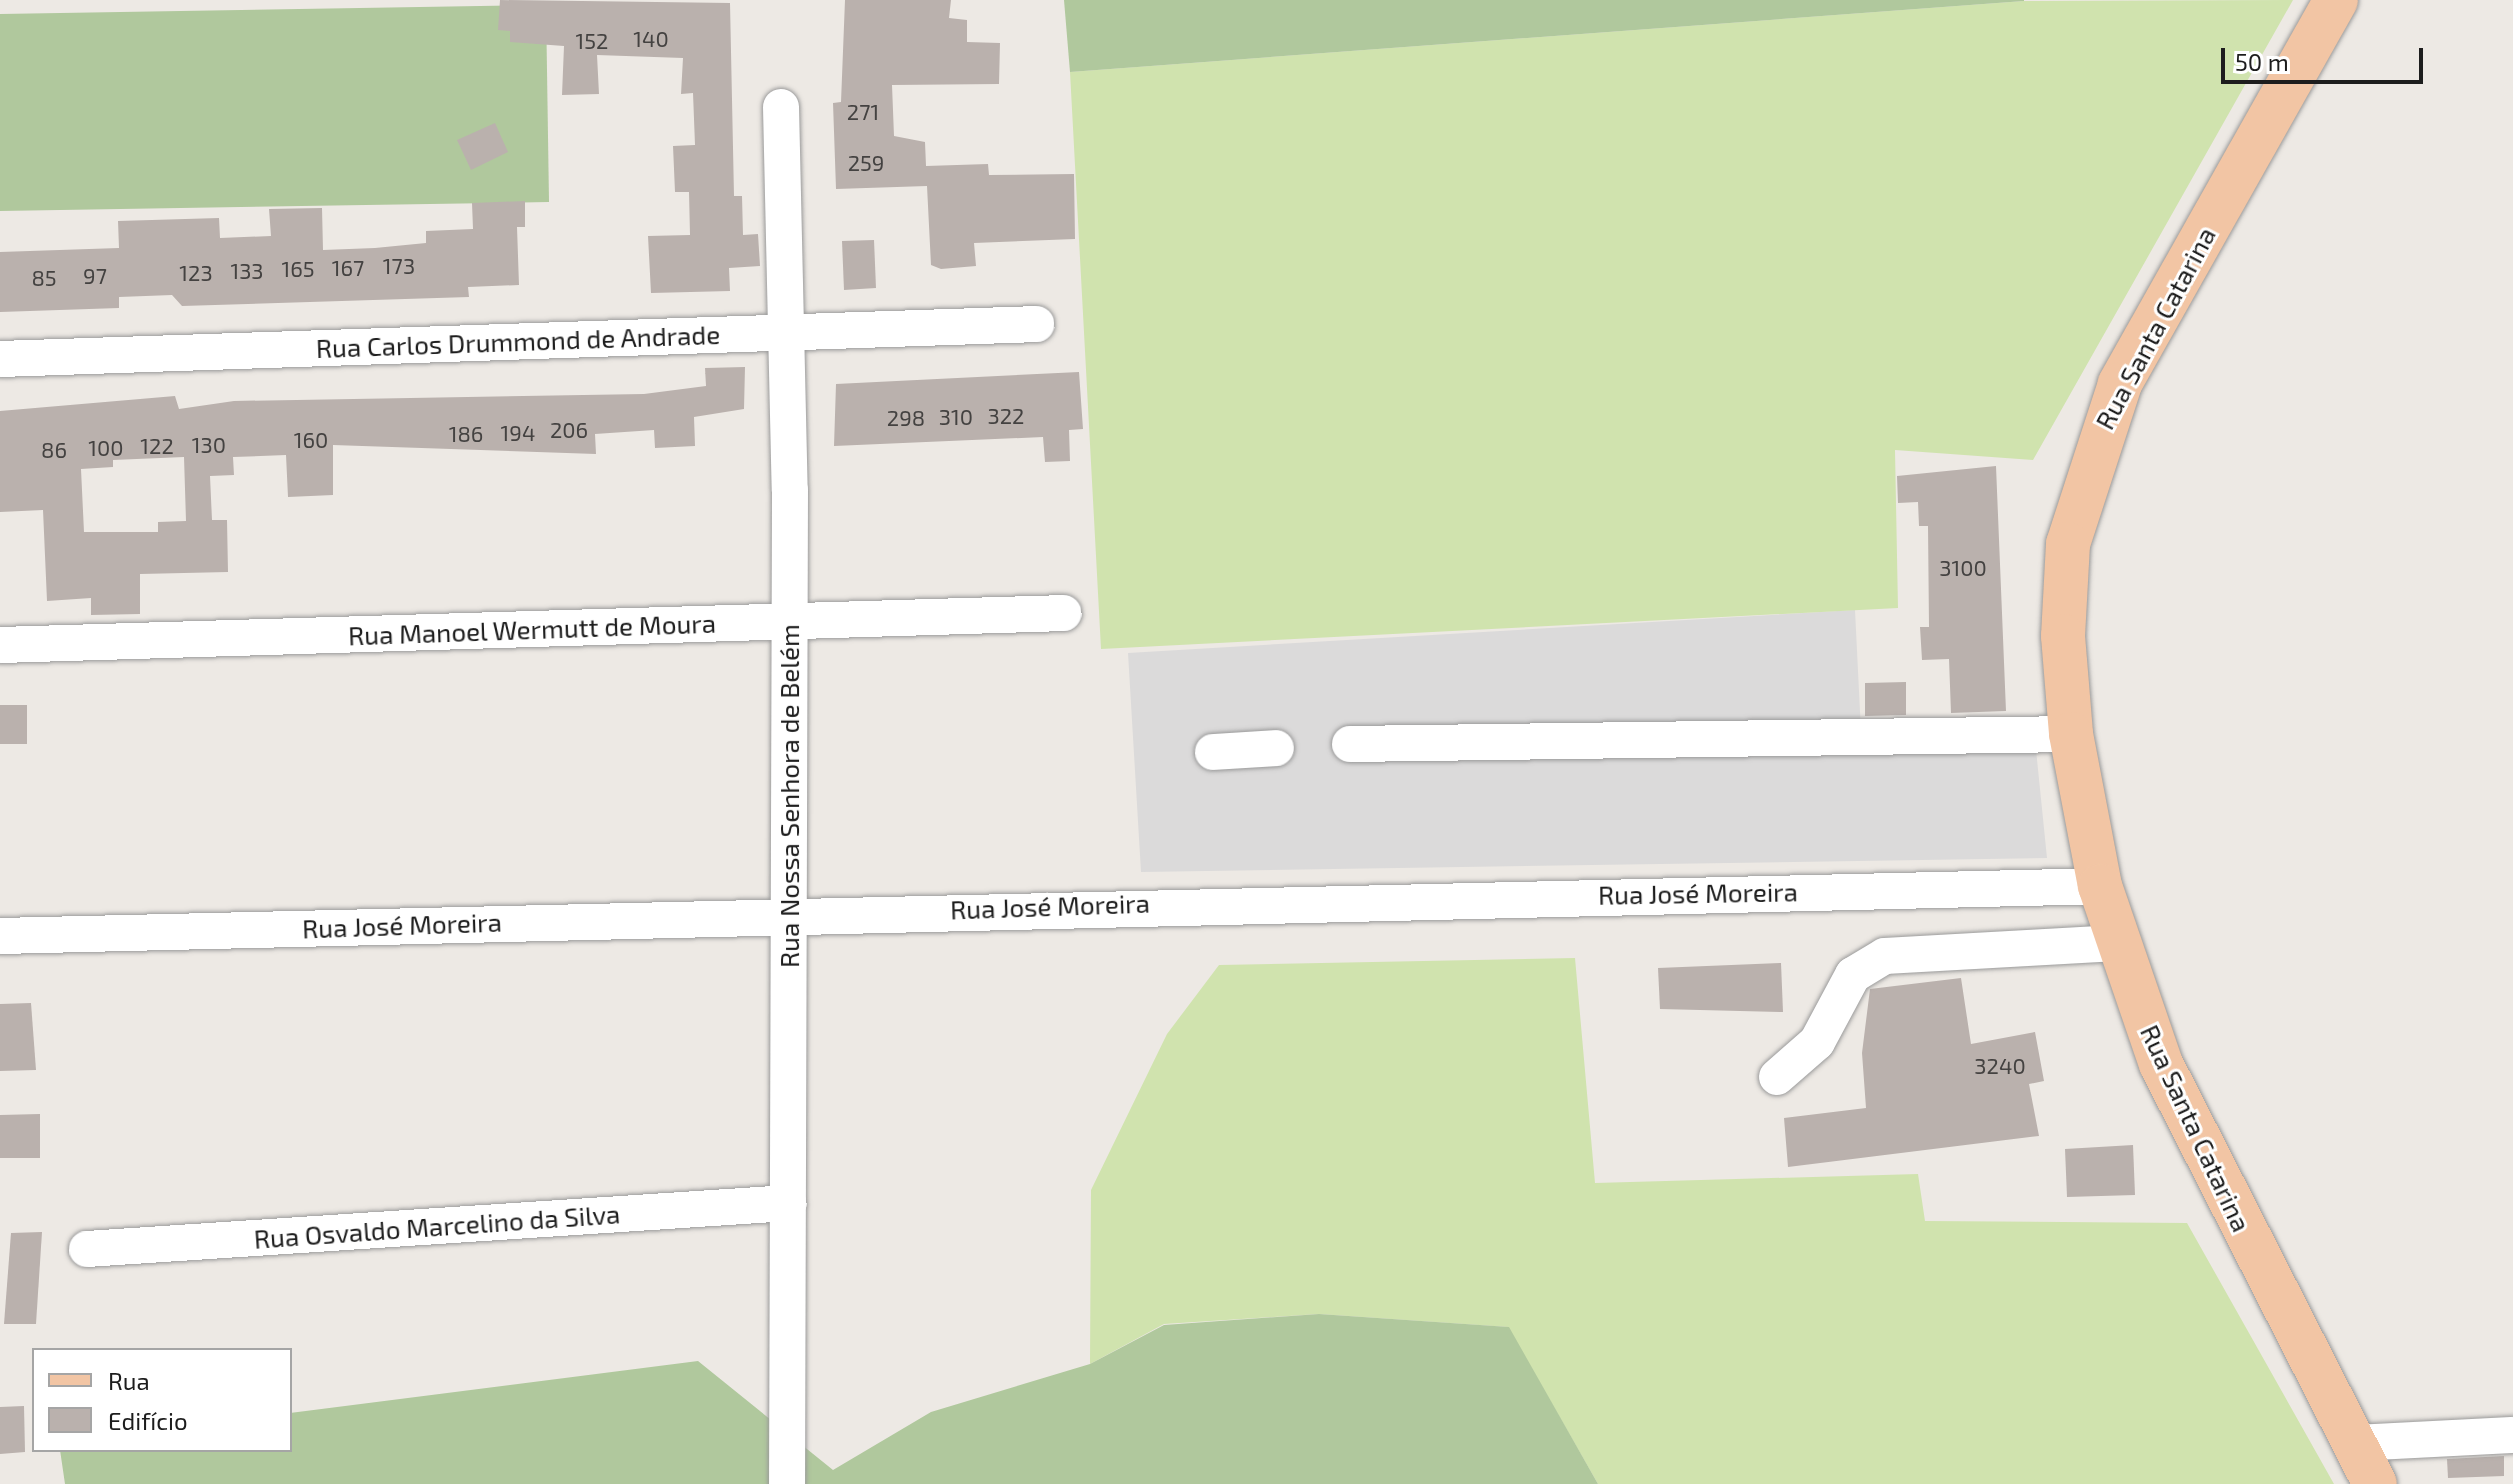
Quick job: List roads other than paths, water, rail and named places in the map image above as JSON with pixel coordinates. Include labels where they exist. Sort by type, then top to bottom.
[{"type":"main road","name":"Rua Santa Catarina","points":[[2336,0],[2120,384],[2095,444],[2068,544],[2063,595],[2071,734],[2100,886],[2117,943],[2161,1064],[2375,1484]]},
{"type":"street","name":"Rua Nossa Senhora de Belém","points":[[781,107],[790,622],[787,1484]]},
{"type":"street","name":"Rua Carlos Drummond de Andrade","points":[[0,359],[1036,324]]},
{"type":"street","name":"Rua Manoel Wermutt de Moura","points":[[0,645],[1064,613]]},
{"type":"street","points":[[1350,744],[2071,734]]},
{"type":"street","points":[[1213,752],[1276,748]]},
{"type":"street","name":"Rua José Moreira","points":[[0,936],[789,914],[2100,886]]},
{"type":"street","points":[[1777,1077],[1817,1042],[1853,975],[1885,956],[2117,943]]},
{"type":"street","name":"Rua Osvaldo Marcelino da Silva","points":[[87,1249],[788,1203]]},
{"type":"street","points":[[2354,1443],[2513,1435]]}]
